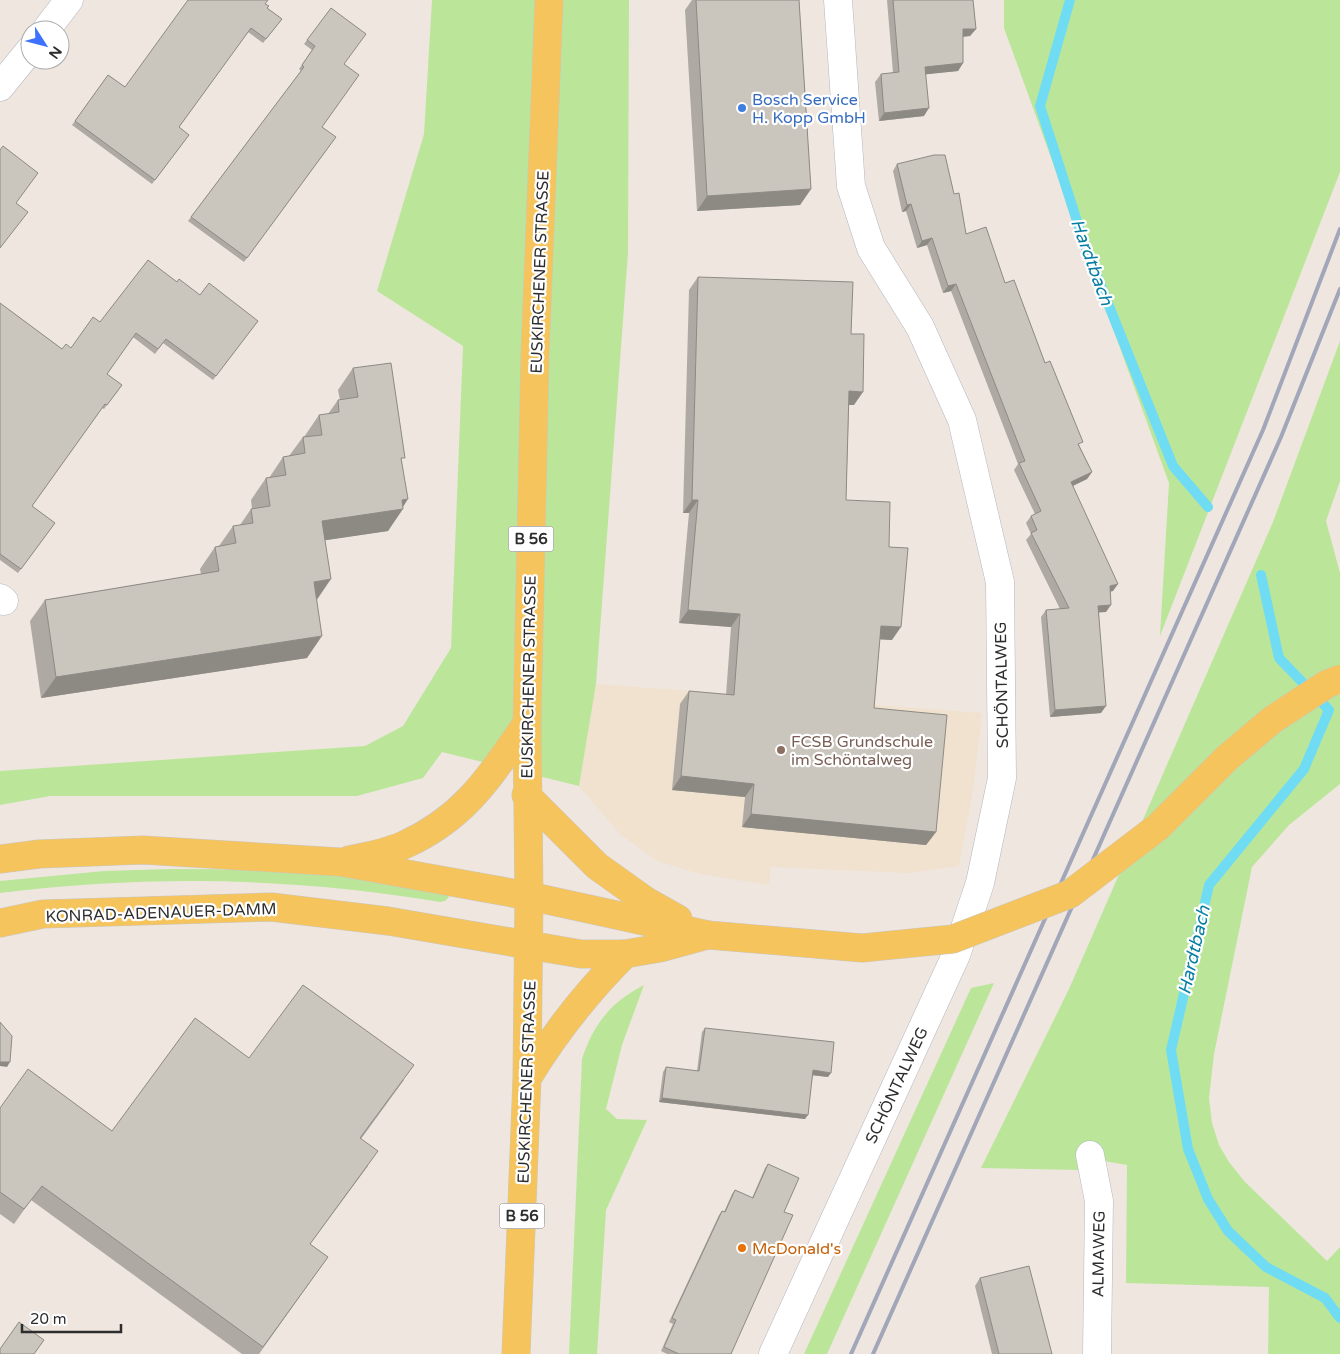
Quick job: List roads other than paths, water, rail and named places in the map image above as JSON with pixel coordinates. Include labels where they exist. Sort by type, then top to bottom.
[{"type":"main road","name":"EUSKIRCHENER STRASSE","points":[[516,1354],[527,1078],[529,896],[526,795],[535,354],[549,0]]},
{"type":"main road","points":[[0,859],[39,854],[143,850],[340,862],[529,896],[708,935],[862,948],[953,939],[1070,894],[1158,827],[1227,758],[1272,720],[1327,684],[1340,679]]},
{"type":"main road","points":[[340,862],[403,846],[452,818],[486,782],[527,723]]},
{"type":"main road","points":[[526,795],[597,866],[646,901],[708,935]]},
{"type":"main road","name":"KONRAD-ADENAUER-DAMM","points":[[0,923],[43,914],[271,907],[388,921],[581,954],[625,954],[660,948],[708,935]]},
{"type":"main road","points":[[527,1078],[575,1006],[625,954]]},
{"type":"street","points":[[54,20],[69,0]]},
{"type":"street","name":"SCHÖNTALWEG","points":[[773,1354],[956,955],[980,883],[1002,778],[1000,582],[962,420],[920,327],[871,248],[852,186],[838,0]]},
{"type":"street","points":[[0,87],[20,62]]},
{"type":"street","name":"ALMAWEG","points":[[1090,1155],[1099,1201],[1097,1354]]},
{"type":"waterway","name":"Hardtbach","points":[[1070,0],[1040,106],[1085,246],[1173,466],[1208,507]]},
{"type":"waterway","name":"Hardtbach","points":[[1261,575],[1279,658],[1329,710],[1304,769],[1209,885],[1171,1050],[1188,1149],[1208,1199],[1228,1231],[1266,1267],[1325,1298],[1340,1318]]},
{"type":"railway","points":[[851,1354],[1263,430],[1340,229]]},
{"type":"railway","points":[[873,1354],[1281,437],[1340,289]]},
{"type":"place","name":"Bosch Service H. Kopp GmbH","points":[[742,108]]},
{"type":"place","name":"FCSB Grundschule im Schöntalweg","points":[[781,750]]},
{"type":"place","name":"McDonald's","points":[[742,1248]]}]
